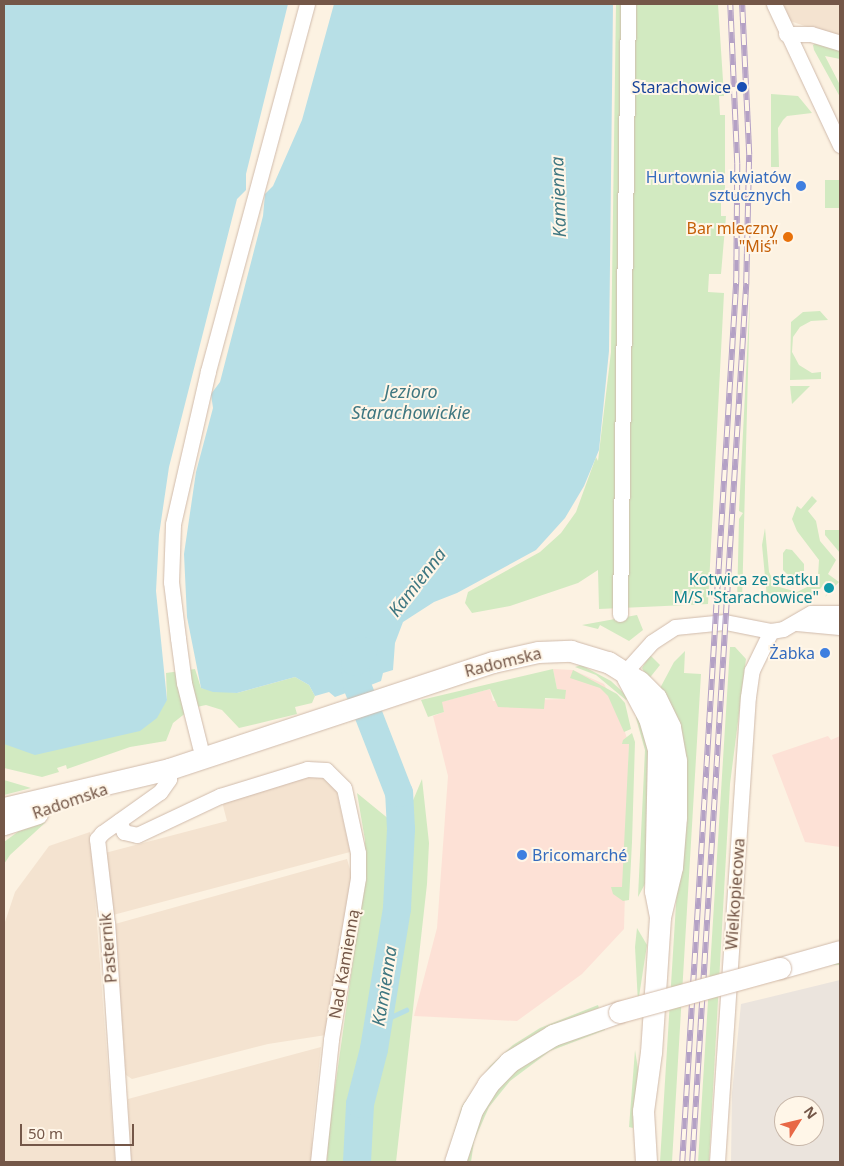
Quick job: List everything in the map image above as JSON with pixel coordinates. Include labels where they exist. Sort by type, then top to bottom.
[{"type":"street","points":[[200,748],[184,684],[178,638],[172,582],[173,524],[214,346],[308,4]]},
{"type":"street","points":[[620,614],[628,4]]},
{"type":"street","points":[[774,4],[786,34],[826,110],[840,145]]},
{"type":"street","points":[[786,34],[811,34],[840,43]]},
{"type":"street","points":[[826,110],[840,129]]},
{"type":"street","points":[[796,623],[800,616],[810,613],[840,613]]},
{"type":"street","points":[[646,1162],[643,1111],[651,1052],[660,917],[655,891],[658,750],[649,718],[625,672],[652,642],[675,627],[725,622],[771,630],[796,623],[804,626],[840,627]]},
{"type":"street","name":"Wielkopiecowa","points":[[717,1162],[748,697],[752,670],[771,630]]},
{"type":"street","name":"Radomska","points":[[4,808],[169,769],[493,662],[546,651],[571,651],[595,656],[625,672]]},
{"type":"street","name":"Nad Kamienną","points":[[119,821],[127,834],[137,834],[196,806],[284,774],[313,768],[330,773],[344,788],[359,863],[323,1094],[318,1162]]},
{"type":"street","name":"Pasternik","points":[[123,1162],[107,934],[97,839],[160,792],[169,779],[169,769]]},
{"type":"street","name":"Radomska","points":[[4,824],[137,778]]},
{"type":"street","points":[[455,1162],[461,1135],[472,1110],[488,1084],[509,1062],[553,1034],[619,1012],[840,952]]},
{"type":"street","points":[[651,1052],[656,1099],[651,1162]]},
{"type":"shaded area","points":[[784,4],[840,4],[840,38],[790,21]]},
{"type":"shaded area","points":[[553,669],[573,670],[604,684],[617,709],[629,744],[624,929],[582,974],[517,1021],[414,1016],[437,928],[448,776],[433,716],[444,712],[441,702],[490,689],[493,701],[565,699],[557,689]]},
{"type":"shaded area","points":[[828,736],[831,740],[840,736],[840,847],[805,842],[772,755]]},
{"type":"shaded area","points":[[316,773],[336,789],[350,852],[113,915],[105,853],[227,821],[222,802]]},
{"type":"shaded area","points":[[90,832],[115,1162],[4,1162],[4,925],[15,892],[49,846]]},
{"type":"shaded area","points":[[347,859],[354,883],[326,1035],[268,1044],[132,1079],[126,1075],[115,924]]},
{"type":"shaded area","points":[[840,980],[840,1162],[731,1162],[732,1093],[741,1004]]},
{"type":"shaded area","points":[[321,1047],[312,1134],[312,1162],[130,1162],[128,1099]]},
{"type":"green space","points":[[616,4],[718,4],[724,96],[719,96],[720,115],[725,115],[725,197],[721,197],[721,216],[726,216],[721,274],[709,274],[708,292],[724,293],[708,604],[599,609],[598,570],[578,583],[510,606],[472,613],[465,603],[468,592],[540,552],[561,533],[576,512],[596,457],[598,461],[611,352]]},
{"type":"green space","points":[[817,42],[840,48],[840,59],[825,56],[840,85],[840,97],[814,50],[813,45]]},
{"type":"green space","points":[[771,94],[798,96],[812,113],[787,116],[778,128],[779,167],[771,167]]},
{"type":"green space","points":[[825,180],[840,180],[840,208],[825,208]]},
{"type":"green space","points":[[750,295],[742,603],[737,603],[739,519],[743,513],[739,511]]},
{"type":"green space","points":[[820,311],[828,320],[811,321],[800,327],[793,337],[792,352],[799,365],[812,373],[821,372],[821,379],[790,380],[791,322],[803,312]]},
{"type":"green space","points":[[790,386],[810,386],[792,404]]},
{"type":"green space","points":[[812,496],[817,501],[808,511],[816,521],[820,541],[836,560],[828,574],[839,582],[825,597],[832,585],[826,581],[815,596],[767,598],[762,545],[765,528],[769,572],[776,586],[797,592],[813,584],[818,576],[819,560],[797,531],[792,519],[797,506],[801,509]]},
{"type":"green space","points":[[825,530],[840,530],[840,553],[825,535]]},
{"type":"green space","points":[[786,549],[792,550],[804,564],[804,571],[797,577],[788,575],[783,570],[783,553]]},
{"type":"green space","points":[[637,615],[643,630],[629,641],[600,625],[598,629],[582,625]]},
{"type":"green space","points":[[730,647],[735,647],[746,659],[730,784],[709,1162],[698,1162]]},
{"type":"green space","points":[[685,651],[684,673],[701,674],[672,1162],[660,1162],[684,775],[658,692],[674,662]]},
{"type":"green space","points":[[650,655],[660,665],[648,680],[642,668]]},
{"type":"green space","points":[[581,665],[611,681],[629,698],[626,700],[596,675],[575,667]]},
{"type":"green space","points":[[195,669],[201,688],[237,693],[295,677],[309,685],[315,696],[312,703],[295,707],[297,714],[239,728],[222,710],[206,705],[192,708],[173,723],[166,741],[130,747],[67,769],[66,765],[57,768],[59,772],[42,777],[4,768],[4,744],[167,700],[166,673]]},
{"type":"green space","points":[[553,669],[557,689],[566,690],[565,699],[545,698],[544,709],[498,707],[490,689],[442,702],[444,712],[428,717],[421,700]]},
{"type":"green space","points":[[573,670],[617,694],[625,703],[631,729],[624,732],[608,696],[600,688],[570,678]]},
{"type":"green space","points":[[638,710],[649,737],[646,882],[638,897],[645,750],[636,718]]},
{"type":"green space","points":[[632,733],[635,742],[629,900],[623,901],[613,894],[611,887],[622,887],[629,744],[622,744],[623,740]]},
{"type":"green space","points":[[422,779],[429,843],[427,884],[396,1162],[327,1162],[328,1137],[364,883],[365,840],[357,793],[401,829]]},
{"type":"green space","points":[[4,780],[31,788],[4,795]]},
{"type":"green space","points":[[46,822],[10,855],[4,864],[4,842],[19,831]]},
{"type":"green space","points":[[637,928],[647,945],[638,1003],[635,947]]},
{"type":"green space","points":[[776,961],[840,961],[840,965],[776,965]]},
{"type":"green space","points":[[598,1005],[599,1008],[546,1028],[506,1053],[445,1162],[462,1106],[490,1066],[513,1045],[540,1028]]},
{"type":"green space","points":[[604,1026],[605,1030],[550,1051],[510,1081],[489,1107],[474,1141],[471,1162],[466,1162],[477,1122],[486,1104],[509,1076],[558,1042]]},
{"type":"green space","points":[[635,1050],[639,1075],[633,1128],[629,1127]]},
{"type":"water","points":[[4,4],[288,4],[246,174],[246,190],[237,199],[169,467],[159,535],[156,591],[167,700],[157,718],[140,731],[35,755],[4,744]]},
{"type":"water","name":"Jezioro Starachowickie","points":[[334,4],[613,4],[609,351],[599,450],[584,486],[565,518],[536,550],[457,593],[434,602],[403,622],[395,643],[393,670],[383,673],[381,681],[363,688],[357,685],[354,690],[335,697],[329,692],[315,696],[309,685],[295,677],[237,693],[213,692],[201,688],[187,617],[184,554],[196,472],[213,408],[211,394],[220,382],[263,216],[265,194],[273,186],[302,120]]},
{"type":"waterway","name":"Kamienna","points":[[357,1162],[360,1104],[374,1049],[397,908],[401,829],[399,793],[357,685],[355,662],[363,651]]},
{"type":"waterway","points":[[378,1023],[406,1010]]},
{"type":"railway","points":[[682,1162],[736,282],[737,164],[730,4]]},
{"type":"railway","points":[[692,1162],[746,283],[749,155],[742,4]]},
{"type":"place","name":"Starachowice","points":[[742,87]]},
{"type":"place","name":"Hurtownia kwiatów sztucznych","points":[[801,186]]},
{"type":"place","name":"Bar mleczny \"Miś\"","points":[[788,237]]},
{"type":"place","name":"Kotwica ze statku M/S \"Starachowice\"","points":[[829,588]]},
{"type":"place","name":"Żabka","points":[[825,653]]},
{"type":"place","name":"Bricomarché","points":[[522,855]]}]
